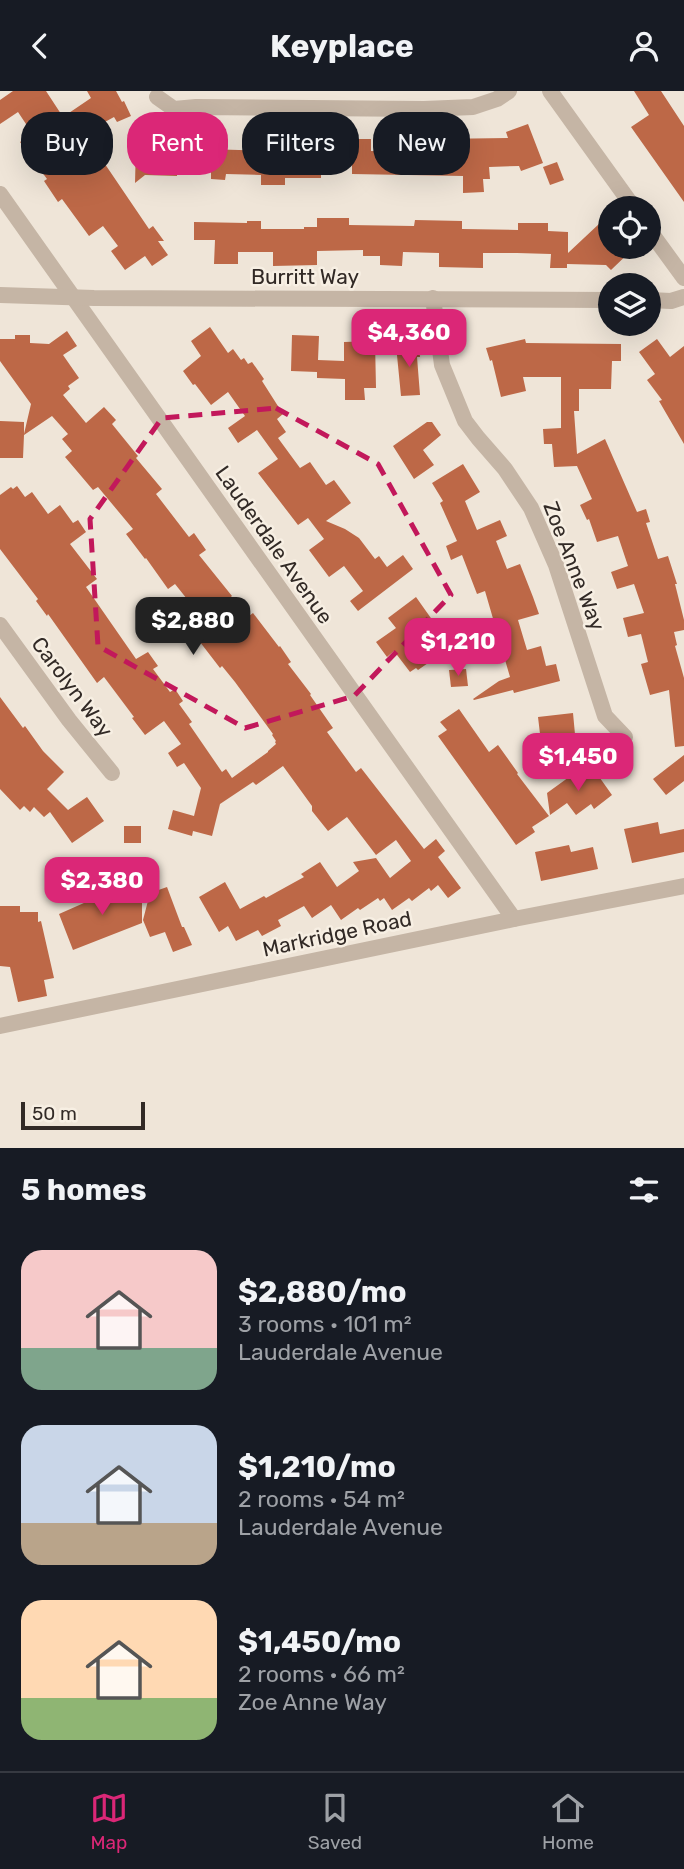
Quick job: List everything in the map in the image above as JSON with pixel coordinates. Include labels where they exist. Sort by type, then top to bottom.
[{"type":"street","points":[[157,97],[174,109],[424,109],[473,107],[497,99],[509,91]]},
{"type":"street","points":[[550,91],[625,196]]},
{"type":"street","name":"Lauderdale Avenue","points":[[0,194],[514,919]]},
{"type":"street","points":[[661,246],[684,278]]},
{"type":"street","name":"Burritt Way","points":[[0,295],[598,300]]},
{"type":"street","points":[[661,301],[684,297]]},
{"type":"street","name":"Zoe Anne Way","points":[[433,298],[442,365],[465,421],[505,469],[531,508],[556,565],[604,716],[625,737]]},
{"type":"street","name":"Carolyn Way","points":[[0,625],[69,720],[112,773]]},
{"type":"street","name":"Markridge Road","points":[[0,1027],[684,886]]},
{"type":"highlighted area","points":[[276,408],[378,464],[451,595],[354,696],[245,728],[98,646],[90,519],[162,418]]},
{"type":"building","points":[[13,91],[46,91],[60,112],[21,112],[21,116],[18,112],[0,124],[0,100]]},
{"type":"building","points":[[87,91],[116,91],[129,112],[127,118],[117,122],[113,112],[70,112],[91,98]]},
{"type":"building","points":[[634,91],[661,91],[684,126],[684,202],[631,127],[649,115]]},
{"type":"building","points":[[528,124],[543,163],[521,171],[519,166],[489,167],[490,179],[483,179],[484,192],[463,193],[463,176],[408,175],[470,175],[470,139],[508,138],[506,132]]},
{"type":"building","points":[[359,139],[371,139],[373,174],[359,174]]},
{"type":"building","points":[[228,150],[242,150],[242,174],[228,174]]},
{"type":"building","points":[[557,162],[564,180],[550,185],[543,167]]},
{"type":"building","points":[[44,175],[112,175],[149,229],[153,226],[164,241],[158,241],[168,255],[152,266],[145,256],[125,270],[111,251],[118,246],[103,226],[89,236],[62,199],[58,202],[44,181],[47,179]]},
{"type":"building","points":[[135,175],[145,175],[135,183]]},
{"type":"building","points":[[211,175],[226,175],[225,180],[211,179]]},
{"type":"building","points":[[261,175],[321,175],[321,178],[285,178],[285,185],[261,185]]},
{"type":"building","points":[[317,218],[349,218],[349,225],[414,226],[415,220],[462,221],[462,229],[518,230],[518,223],[548,223],[548,231],[568,232],[568,253],[598,225],[598,259],[622,259],[611,270],[606,265],[567,264],[567,268],[550,268],[551,254],[483,253],[483,268],[439,267],[439,253],[403,252],[402,266],[380,265],[380,256],[363,256],[363,250],[317,251],[317,265],[273,266],[273,252],[238,252],[238,264],[214,264],[215,240],[194,240],[194,222],[261,221],[261,229],[317,227]]},
{"type":"building","points":[[210,327],[228,353],[233,349],[241,360],[244,358],[248,364],[252,362],[264,379],[262,381],[283,414],[277,419],[286,432],[278,438],[300,468],[310,462],[326,485],[334,480],[351,503],[326,521],[359,538],[375,559],[379,556],[387,567],[403,555],[413,569],[358,611],[350,601],[363,591],[344,566],[329,577],[309,550],[324,539],[308,518],[298,525],[258,473],[278,459],[257,430],[238,443],[228,428],[245,416],[228,392],[211,405],[183,371],[201,356],[191,341]]},
{"type":"building","points":[[67,331],[77,346],[63,355],[79,378],[68,386],[70,389],[63,395],[86,423],[104,407],[116,420],[112,424],[162,489],[156,494],[189,537],[194,533],[206,550],[199,555],[232,596],[225,602],[241,622],[253,613],[280,646],[291,662],[288,664],[333,728],[327,732],[356,772],[361,768],[424,849],[436,839],[445,851],[438,857],[461,888],[448,898],[438,885],[431,891],[429,888],[412,901],[409,898],[392,910],[384,898],[380,901],[378,898],[341,920],[331,905],[312,918],[304,906],[278,920],[281,926],[262,936],[258,930],[236,941],[228,926],[219,932],[199,897],[225,882],[240,909],[304,877],[301,874],[320,862],[337,887],[359,871],[353,862],[376,858],[390,878],[411,861],[396,840],[376,855],[347,817],[328,831],[283,766],[256,785],[253,782],[220,804],[212,836],[193,831],[192,836],[168,829],[173,810],[194,816],[201,788],[184,763],[177,767],[168,753],[181,744],[164,721],[145,735],[104,677],[97,683],[36,601],[38,599],[0,549],[0,495],[17,486],[25,497],[32,492],[48,514],[60,505],[73,523],[78,520],[86,532],[70,544],[97,579],[86,587],[136,659],[148,652],[158,666],[153,669],[170,692],[175,689],[183,701],[179,704],[192,722],[189,724],[222,772],[226,769],[232,778],[268,752],[276,741],[235,682],[200,642],[202,636],[187,616],[195,609],[175,584],[168,589],[126,534],[133,529],[98,487],[93,490],[65,457],[72,451],[62,439],[68,434],[52,416],[24,435],[23,458],[0,458],[0,421],[24,422],[24,434],[31,404],[0,361],[0,339],[30,335],[30,343],[49,344]]},
{"type":"building","points":[[292,335],[319,336],[318,360],[344,361],[344,342],[375,341],[376,388],[364,388],[365,400],[345,400],[345,379],[317,378],[317,372],[291,371]]},
{"type":"building","points":[[525,339],[526,343],[621,344],[621,361],[612,361],[611,389],[579,389],[579,411],[574,411],[577,454],[605,439],[637,512],[646,509],[650,522],[646,523],[658,559],[668,556],[684,620],[684,630],[674,632],[684,678],[684,746],[675,747],[669,690],[650,695],[641,664],[648,662],[641,634],[628,637],[623,618],[644,613],[634,584],[617,589],[611,572],[628,566],[618,536],[597,542],[589,519],[587,520],[580,505],[592,499],[577,466],[554,467],[552,444],[544,444],[543,429],[561,428],[561,377],[523,377],[526,391],[501,397],[492,360],[490,361],[486,348]]},
{"type":"building","points":[[657,339],[670,357],[684,346],[684,444],[659,401],[662,400],[647,380],[655,374],[639,352]]},
{"type":"building","points":[[419,343],[420,357],[417,357],[420,395],[401,396],[396,345]]},
{"type":"building","points":[[427,422],[432,422],[441,435],[423,450],[434,465],[414,479],[393,446]]},
{"type":"building","points":[[463,464],[480,492],[465,501],[477,530],[500,520],[507,536],[496,541],[507,569],[520,564],[539,614],[518,620],[527,650],[541,646],[546,666],[556,664],[560,681],[514,693],[513,690],[473,699],[499,681],[510,677],[485,591],[477,594],[462,555],[451,560],[446,546],[457,541],[440,503],[443,501],[432,483]]},
{"type":"building","points":[[416,597],[433,621],[425,627],[444,652],[418,670],[416,668],[410,672],[394,651],[387,657],[376,642],[396,628],[388,618]]},
{"type":"building","points":[[466,669],[468,686],[451,687],[449,670]]},
{"type":"building","points":[[0,697],[23,728],[25,726],[43,751],[64,772],[47,789],[68,810],[87,797],[104,821],[72,843],[50,812],[44,817],[34,807],[30,812],[24,806],[20,810],[0,789]]},
{"type":"building","points":[[459,709],[489,752],[498,745],[549,816],[532,827],[535,832],[516,845],[438,736],[447,730],[440,722]]},
{"type":"building","points":[[573,713],[576,745],[558,747],[565,757],[543,759],[538,717]]},
{"type":"building","points":[[684,755],[684,781],[666,795],[653,779]]},
{"type":"building","points":[[595,771],[612,795],[594,809],[591,804],[576,815],[567,803],[550,815],[547,793],[576,772],[582,780]]},
{"type":"building","points":[[658,822],[660,834],[684,829],[684,852],[632,863],[624,829]]},
{"type":"building","points":[[124,826],[141,826],[141,843],[124,843]]},
{"type":"building","points":[[569,845],[571,852],[593,847],[598,869],[541,881],[535,852]]},
{"type":"building","points":[[113,882],[120,901],[142,892],[142,923],[73,950],[59,914],[102,895],[99,887]]},
{"type":"building","points":[[167,887],[192,945],[173,952],[165,932],[150,937],[143,920],[150,893]]},
{"type":"building","points":[[0,906],[20,906],[20,912],[38,912],[38,922],[41,921],[54,978],[44,980],[47,996],[18,1002],[10,967],[0,966]]}]
